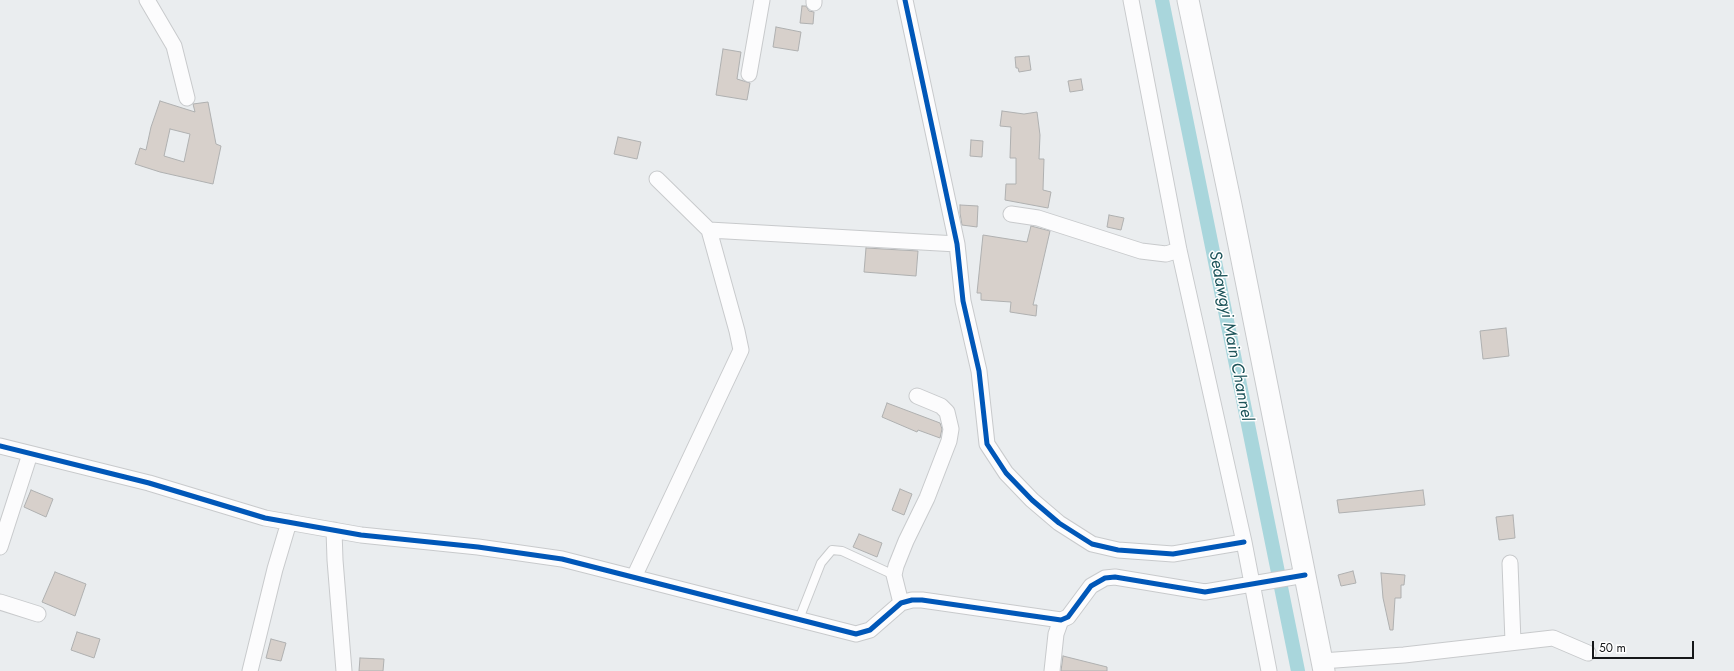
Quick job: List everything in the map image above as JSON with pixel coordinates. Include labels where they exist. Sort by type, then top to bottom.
[{"type":"street","points":[[147,0],[174,46],[187,98]]},
{"type":"street","points":[[750,74],[762,0]]},
{"type":"street","points":[[905,0],[957,244],[963,301],[979,371],[987,444],[1006,473],[1032,500],[1059,524],[1092,544],[1118,550],[1173,554],[1244,542]]},
{"type":"street","points":[[1131,0],[1179,250],[1244,542],[1257,583],[1269,671]]},
{"type":"street","points":[[1188,0],[1302,576],[1323,666],[1553,638],[1588,653]]},
{"type":"street","points":[[634,577],[741,350],[709,230],[657,179]]},
{"type":"street","points":[[1011,214],[1038,218],[1153,254],[1179,250]]},
{"type":"street","points":[[709,230],[957,244]]},
{"type":"street","points":[[901,603],[894,575],[906,541],[927,498],[944,456],[952,429],[947,412],[941,406],[917,396]]},
{"type":"street","points":[[0,446],[148,483],[265,518],[361,536],[518,552],[562,559],[859,634],[870,630],[901,603],[922,600],[1061,620],[1068,617],[1091,586],[1105,578],[1115,577],[1205,592],[1302,576]]},
{"type":"street","points":[[0,547],[30,454]]},
{"type":"street","points":[[250,671],[275,569],[289,522]]},
{"type":"street","points":[[334,530],[344,671]]},
{"type":"street","points":[[1510,563],[1513,642]]},
{"type":"street","points":[[0,602],[38,614]]},
{"type":"street","points":[[1052,671],[1056,634],[1061,620]]},
{"type":"lane","points":[[799,619],[821,563],[832,550],[842,551],[894,575]]},
{"type":"building","points":[[802,6],[806,6],[809,11],[814,12],[813,24],[800,23]]},
{"type":"building","points":[[776,27],[801,32],[798,51],[773,47]]},
{"type":"building","points":[[723,49],[741,52],[737,79],[750,83],[747,100],[716,95]]},
{"type":"building","points":[[1029,56],[1031,70],[1019,72],[1018,68],[1016,68],[1015,57]]},
{"type":"building","points":[[1081,79],[1083,90],[1070,92],[1068,81]]},
{"type":"building","points":[[160,101],[195,112],[193,104],[208,102],[216,144],[221,146],[213,184],[160,172],[135,164],[140,148],[146,150],[151,127]],"holes":[[[170,129],[190,134],[184,162],[164,156]]]},
{"type":"building","points":[[1002,111],[1024,114],[1037,112],[1040,135],[1039,159],[1044,159],[1043,190],[1051,192],[1048,208],[1005,200],[1006,184],[1016,184],[1016,158],[1010,158],[1011,127],[1000,126]]},
{"type":"building","points":[[618,137],[641,142],[637,159],[614,154]]},
{"type":"building","points":[[971,140],[983,141],[982,157],[970,156]]},
{"type":"building","points":[[960,205],[978,206],[977,227],[962,225]]},
{"type":"building","points":[[1109,215],[1124,218],[1121,230],[1107,227]]},
{"type":"building","points":[[1031,226],[1050,231],[1033,305],[1037,305],[1036,316],[1010,312],[1011,302],[981,300],[981,293],[977,293],[983,235],[1027,242]]},
{"type":"building","points":[[866,248],[918,251],[916,276],[864,272]]},
{"type":"building","points":[[1506,328],[1509,356],[1483,359],[1480,331]]},
{"type":"building","points":[[887,403],[940,423],[942,429],[940,438],[918,430],[917,432],[882,417]]},
{"type":"building","points":[[900,489],[912,494],[904,515],[892,510]]},
{"type":"building","points":[[31,490],[53,499],[46,517],[24,507]]},
{"type":"building","points":[[1423,490],[1425,505],[1339,513],[1337,500]]},
{"type":"building","points":[[1513,515],[1515,538],[1499,540],[1496,517]]},
{"type":"building","points":[[859,534],[882,543],[877,557],[853,547]]},
{"type":"building","points":[[1353,571],[1356,583],[1341,586],[1338,575]]},
{"type":"building","points":[[55,572],[86,584],[75,616],[42,602]]},
{"type":"building","points":[[1381,573],[1405,575],[1404,585],[1401,585],[1401,598],[1395,598],[1393,630],[1390,630],[1383,598]]},
{"type":"building","points":[[77,632],[100,639],[94,658],[71,650]]},
{"type":"building","points":[[271,639],[286,643],[281,661],[266,658]]},
{"type":"building","points":[[1063,656],[1107,667],[1107,671],[1061,671]]},
{"type":"building","points":[[360,658],[384,659],[383,671],[359,671]]},
{"type":"waterway","name":"Sedawgyi Main Channel","points":[[1162,0],[1298,671]]},
{"type":"cycle path","points":[[905,0],[957,244],[963,301],[979,371],[987,444],[1006,473],[1032,500],[1059,523],[1092,544],[1118,550],[1173,554],[1244,542]]},
{"type":"cycle path","points":[[0,446],[149,483],[265,518],[361,535],[478,547],[562,559],[856,634],[870,630],[901,603],[912,600],[922,600],[1061,620],[1068,617],[1091,586],[1105,578],[1115,577],[1205,592],[1305,575]]}]
